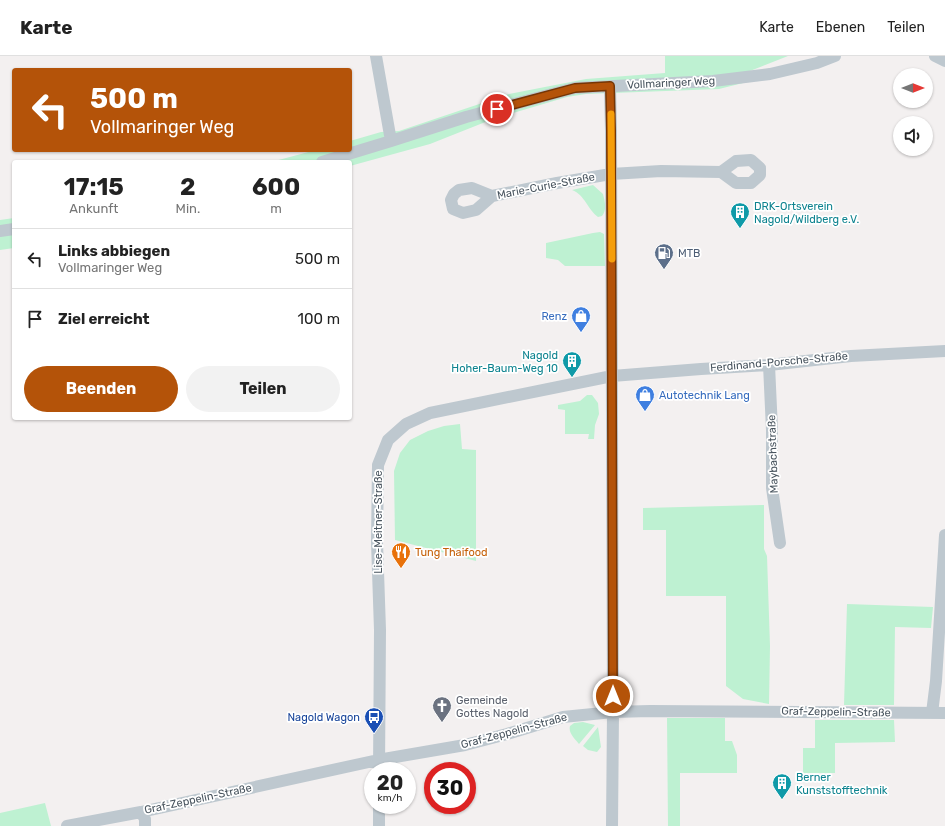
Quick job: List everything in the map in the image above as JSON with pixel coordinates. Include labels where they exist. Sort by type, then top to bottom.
[{"type":"street","points":[[376,56],[391,141]]},
{"type":"street","name":"Vollmaringer Weg","points":[[329,160],[466,117],[575,88],[713,81],[770,74],[817,63],[835,56]]},
{"type":"street","points":[[935,56],[945,61]]},
{"type":"street","points":[[610,86],[613,712],[612,826]]},
{"type":"street","name":"Marie-Curie-Straße","points":[[492,196],[611,174],[661,171],[721,172]]},
{"type":"street","points":[[0,231],[12,229]]},
{"type":"street","name":"Ferdinand-Porsche-Straße","points":[[612,376],[769,365],[851,356],[945,351]]},
{"type":"street","name":"Maybachstraße","points":[[769,365],[772,430],[772,488],[780,543]]},
{"type":"street","name":"Lise-Meitner-Straße","points":[[378,762],[380,661],[377,542],[378,465],[388,440],[406,424],[430,413],[612,376]]},
{"type":"street","points":[[932,713],[936,681],[945,535]]},
{"type":"street","name":"Graf-Zeppelin-Straße","points":[[394,762],[507,734],[563,717],[613,712],[790,711],[945,713]]},
{"type":"street","name":"Graf-Zeppelin-Straße","points":[[67,826],[364,769]]},
{"type":"street","points":[[141,812],[145,819],[145,826]]},
{"type":"street","points":[[379,814],[379,826]]},
{"type":"green space","points":[[665,56],[788,56],[750,71],[755,80],[719,89],[586,94],[567,97],[493,119],[430,144],[352,165],[352,160],[278,160],[308,152],[352,152],[352,140],[381,132],[399,131],[509,94],[586,79],[665,73]]},
{"type":"green space","points":[[593,185],[603,194],[605,203],[604,214],[598,217],[580,195],[572,190]]},
{"type":"green space","points":[[12,218],[12,248],[0,250],[0,220]]},
{"type":"green space","points":[[600,232],[604,234],[605,266],[565,266],[558,260],[546,258],[546,243]]},
{"type":"green space","points":[[587,395],[592,395],[598,403],[599,414],[595,425],[594,439],[588,439],[589,434],[565,434],[565,410],[558,409],[558,405],[580,401]]},
{"type":"green space","points":[[460,424],[462,449],[476,450],[476,561],[395,540],[394,471],[400,453],[410,440],[428,431],[444,426]]},
{"type":"green space","points":[[764,505],[764,549],[767,556],[770,646],[769,704],[743,699],[726,686],[726,596],[666,596],[666,530],[643,530],[643,508]]},
{"type":"green space","points":[[847,604],[933,607],[931,628],[895,627],[894,705],[844,705]]},
{"type":"green space","points":[[667,718],[725,718],[725,741],[732,741],[737,755],[737,773],[680,773],[680,826],[668,826]]},
{"type":"green space","points":[[815,720],[894,720],[895,742],[835,743],[835,773],[803,773],[803,748],[815,748]]},
{"type":"green space","points":[[583,722],[595,725],[579,744],[571,733],[570,726],[574,723]]},
{"type":"green space","points":[[598,727],[601,747],[597,752],[588,750],[583,746]]},
{"type":"green space","points":[[45,803],[51,826],[0,826],[0,813]]},
{"type":"slow traffic","points":[[611,114],[612,259]]},
{"type":"place","name":"DRK-Ortsverein Nagold/Wildberg e.V.","points":[[740,229]]},
{"type":"place","name":"MTB","points":[[664,270]]},
{"type":"place","name":"Renz","points":[[581,333]]},
{"type":"place","name":"Nagold Hoher-Baum-Weg 10","points":[[572,378]]},
{"type":"place","name":"Autotechnik Lang","points":[[645,412]]},
{"type":"place","name":"Tung Thaifood","points":[[401,569]]},
{"type":"place","name":"Gemeinde Gottes Nagold","points":[[442,723]]},
{"type":"place","name":"Nagold Wagon","points":[[374,734]]},
{"type":"place","name":"Berner Kunststofftechnik","points":[[782,800]]},
{"type":"route","points":[[497,109],[575,88],[610,86],[613,696]]}]
